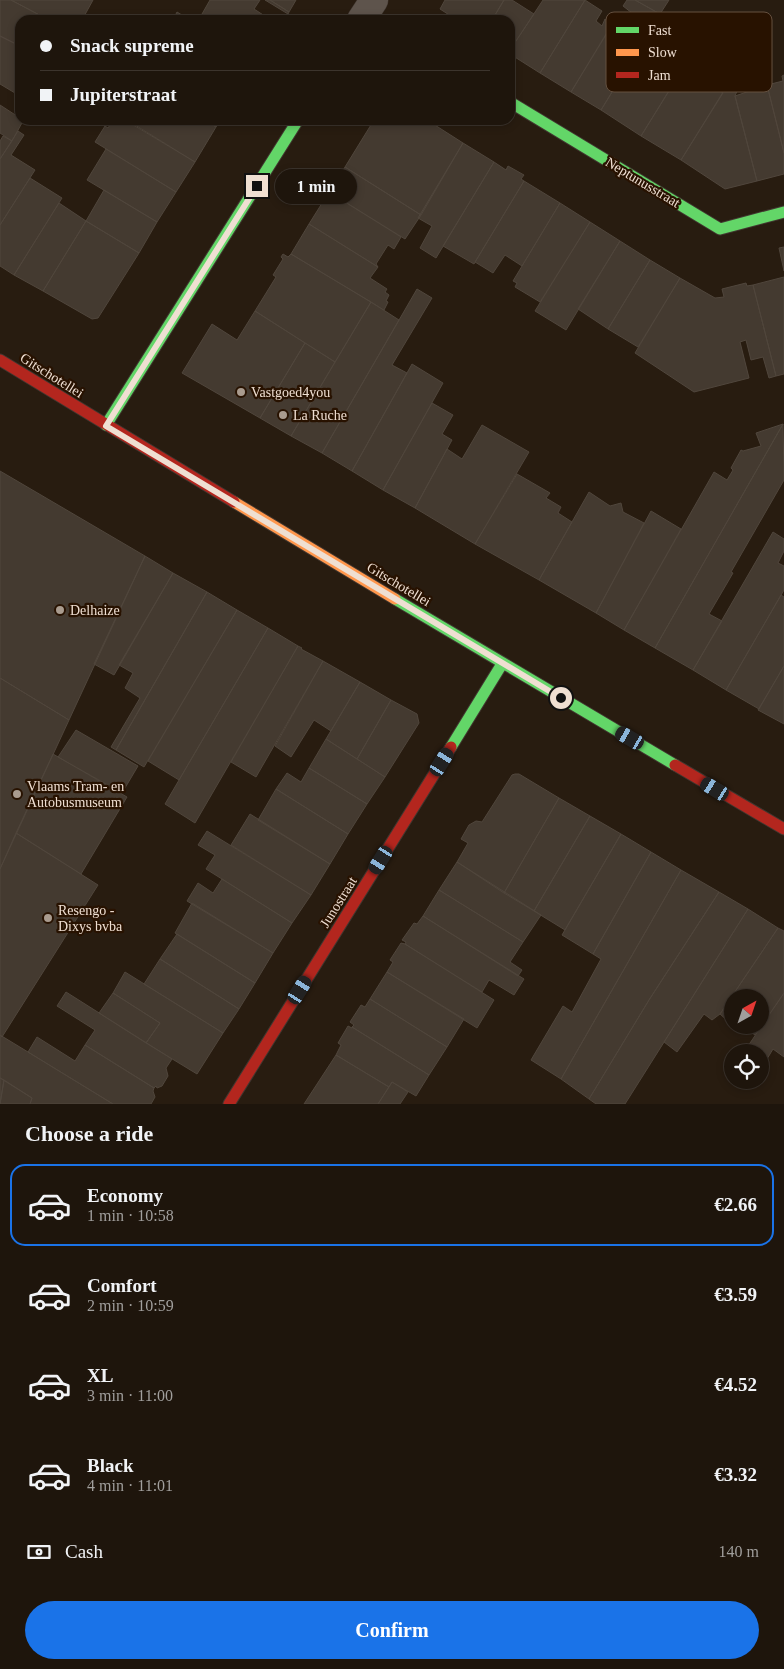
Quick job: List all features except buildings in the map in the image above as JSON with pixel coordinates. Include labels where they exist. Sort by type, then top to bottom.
[{"type":"street","name":"Neptunusstraat","points":[[515,105],[720,229],[784,212]]},
{"type":"street","points":[[106,426],[295,125]]},
{"type":"street","name":"Gitschotellei","points":[[0,360],[106,426],[502,664],[784,829]]},
{"type":"street","name":"Junostraat","points":[[229,1104],[502,664]]},
{"type":"traffic: fast","points":[[515,105],[720,229],[784,212]]},
{"type":"traffic: fast","points":[[106,425],[295,125]]},
{"type":"traffic: fast","points":[[395,599],[675,765]]},
{"type":"traffic: fast","points":[[451,747],[502,664]]},
{"type":"traffic: slow","points":[[234,502],[395,599]]},
{"type":"traffic: jam","points":[[0,360],[234,502]]},
{"type":"traffic: jam","points":[[229,1104],[451,747]]},
{"type":"traffic: jam","points":[[675,765],[784,829]]},
{"type":"place","name":"Vastgoed4you","points":[[241,392]]},
{"type":"place","name":"La Ruche","points":[[283,415]]},
{"type":"place","name":"Delhaize","points":[[60,610]]},
{"type":"place","name":"Vlaams Tram- en Autobusmuseum","points":[[17,794]]},
{"type":"place","name":"Resengo - Dixys bvba","points":[[48,918]]},
{"type":"route","points":[[257,186],[106,426],[561,698]]}]
